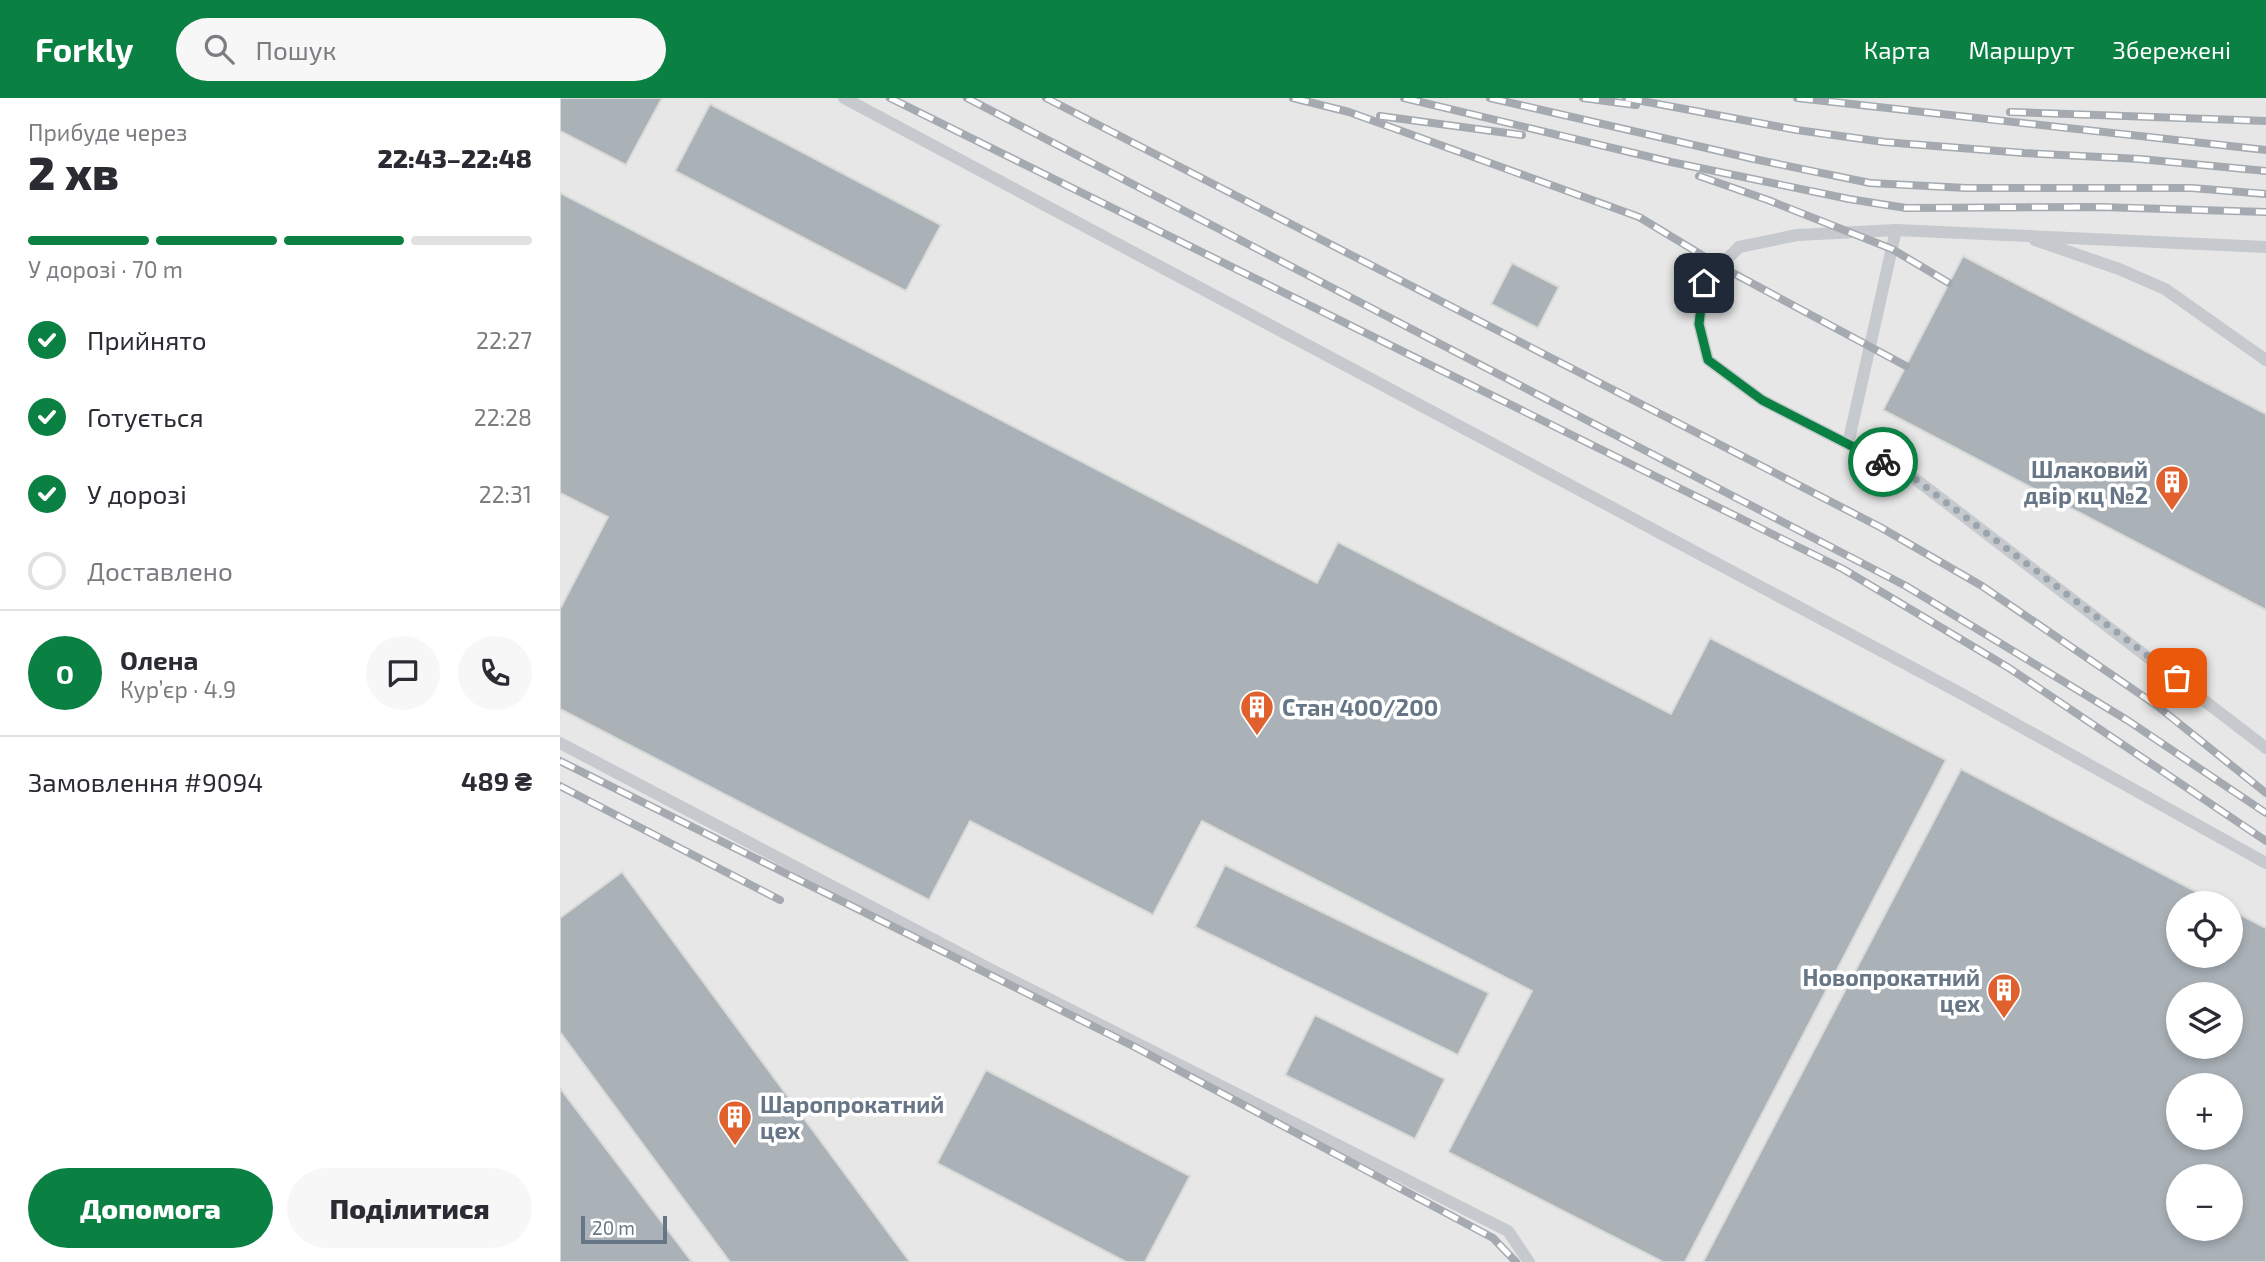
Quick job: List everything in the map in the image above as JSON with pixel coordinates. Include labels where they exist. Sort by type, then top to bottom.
[{"type":"lane","points":[[844,98],[1962,694],[2265,862]]},
{"type":"lane","points":[[1848,444],[1896,230]]},
{"type":"lane","points":[[2266,247],[1896,230],[1797,235],[1740,247],[1704,283],[1699,324],[1708,360],[1762,400],[1914,478],[2266,748]]},
{"type":"lane","points":[[2021,235],[2119,269],[2165,289],[2266,360]]},
{"type":"lane","points":[[560,743],[988,968],[1508,1231],[1529,1262]]},
{"type":"shaded area","points":[[560,98],[2266,98],[2266,1262],[560,1262]]},
{"type":"building","points":[[560,98],[662,98],[626,165],[560,131]]},
{"type":"building","points":[[710,104],[941,225],[906,291],[675,171]]},
{"type":"building","name":"Стан 400/200","points":[[560,193],[1317,583],[1338,542],[1671,714],[1710,638],[1946,760],[1685,1262],[1663,1262],[1448,1152],[1532,991],[1202,821],[1153,915],[970,821],[929,900],[560,709],[560,609],[608,517],[560,493]]},
{"type":"building","name":"Шлаковий двір кц №2","points":[[1963,256],[2266,414],[2266,610],[1883,410]]},
{"type":"building","points":[[1512,263],[1559,287],[1538,328],[1491,304]]},
{"type":"building","name":"Новопрокатний цех","points":[[1961,769],[2195,891],[2166,891],[2166,968],[2243,968],[2243,916],[2266,928],[2266,1262],[1703,1262]]},
{"type":"building","points":[[1225,865],[1489,993],[1458,1055],[1195,927]]},
{"type":"building","name":"Шаропрокатний цех","points":[[622,872],[910,1262],[730,1262],[560,1032],[560,918]]},
{"type":"building","points":[[1315,1015],[1445,1079],[1415,1139],[1285,1075]]},
{"type":"building","points":[[986,1070],[1190,1176],[1145,1262],[1126,1262],[937,1163]]},
{"type":"building","points":[[560,1088],[692,1262],[560,1262]]},
{"type":"railway","points":[[890,98],[1843,569],[2009,668],[2266,841]]},
{"type":"railway","points":[[967,98],[1906,586],[2127,720],[2266,813]]},
{"type":"railway","points":[[1046,98],[1880,527],[1982,586],[2156,705],[2266,793]]},
{"type":"railway","points":[[1293,98],[1349,112],[1639,217],[1720,266],[1906,366]]},
{"type":"railway","points":[[1404,98],[1671,162],[1849,199],[1906,208],[2100,207],[2266,212]]},
{"type":"railway","points":[[1490,98],[1870,183],[1966,188],[2192,188],[2266,194]]},
{"type":"railway","points":[[1583,98],[1636,105]]},
{"type":"railway","points":[[1626,98],[1797,130],[1884,142],[2140,159],[2266,171]]},
{"type":"railway","points":[[1797,98],[2266,150]]},
{"type":"railway","points":[[2010,112],[2266,121]]},
{"type":"railway","points":[[1380,116],[1522,135]]},
{"type":"railway","points":[[1699,176],[1892,249],[1949,283]]},
{"type":"railway","points":[[560,761],[1133,1046],[1493,1238],[1516,1262]]},
{"type":"railway","points":[[560,786],[780,900]]},
{"type":"way so far","points":[[1883,462],[1914,478],[2177,678]]},
{"type":"place","name":"Шлаковий двір кц №2","points":[[2172,512]]},
{"type":"place","name":"Стан 400/200","points":[[1257,737]]},
{"type":"place","name":"Новопрокатний цех","points":[[2004,1020]]},
{"type":"place","name":"Шаропрокатний цех","points":[[735,1147]]},
{"type":"route","points":[[1704,283],[1699,324],[1708,360],[1762,400],[1883,462]]}]
